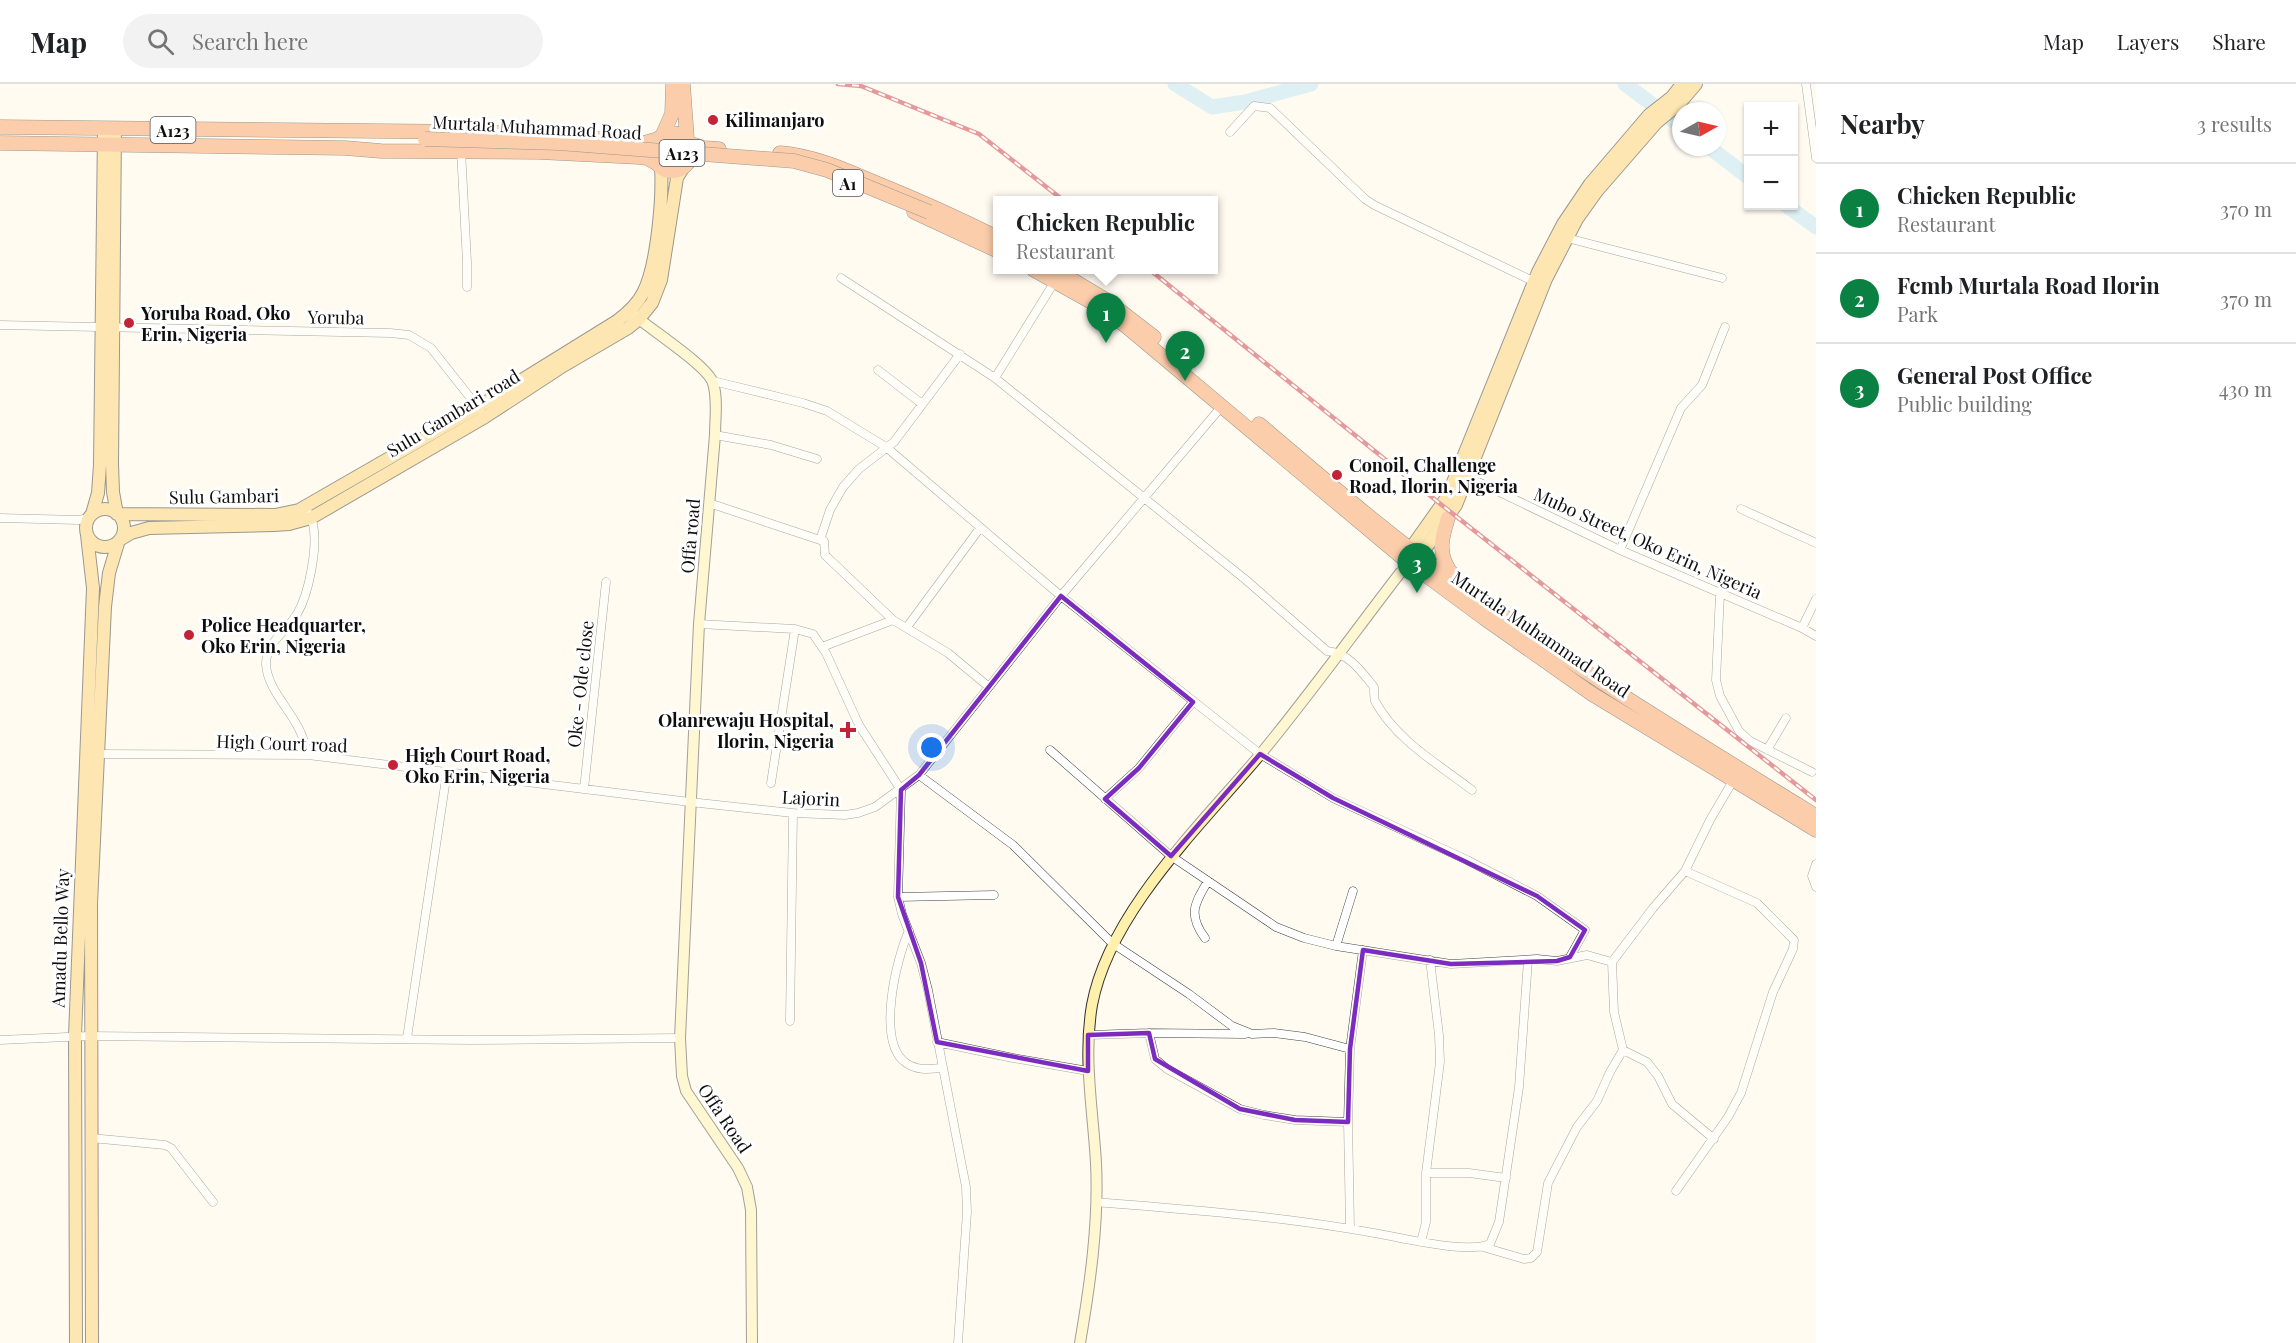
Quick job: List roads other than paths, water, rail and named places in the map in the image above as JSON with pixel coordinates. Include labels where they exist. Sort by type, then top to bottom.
[{"type":"highway","points":[[659,166],[653,152],[672,114],[673,84]]},
{"type":"highway","points":[[683,84],[691,152],[686,165]]},
{"type":"highway","name":"Murtala Muhammad Road","points":[[0,127],[479,132],[553,135],[644,143],[660,137]]},
{"type":"highway","name":"Murtala Muhammad Road","points":[[346,132],[371,137],[426,142],[558,148],[793,166],[844,181],[993,238]]},
{"type":"highway","name":"A1","points":[[660,137],[675,133],[688,141]]},
{"type":"highway","name":"Murtala Muhammad Road","points":[[688,141],[704,148],[793,154],[813,158],[948,213],[993,237]]},
{"type":"highway","name":"Murtala Muhammad Road","points":[[345,148],[378,143],[426,142]]},
{"type":"highway","name":"Murtala Muhammad Road","points":[[0,143],[345,148],[381,151],[461,150],[639,157],[647,158],[659,166]]},
{"type":"highway","name":"A1","points":[[659,166],[674,171],[696,158],[706,158],[807,167],[933,220],[993,249]]},
{"type":"highway","name":"A123","points":[[928,214],[993,248]]},
{"type":"highway","name":"Murtala Muhammad Road","points":[[1055,275],[1127,327],[1412,557],[1467,590],[1596,679],[1816,816]]},
{"type":"highway","name":"Murtala Muhammad Road","points":[[1055,275],[1126,314],[1484,618],[1592,694],[1816,831]]},
{"type":"highway","points":[[1448,518],[1442,539],[1442,553],[1448,568],[1467,590]]},
{"type":"main road","points":[[1675,101],[1682,84]]},
{"type":"main road","points":[[1412,557],[1447,497],[1534,282],[1575,204],[1653,118],[1696,84]]},
{"type":"main road","points":[[1412,557],[1448,518],[1456,505],[1546,279],[1567,238],[1589,202],[1653,118]]},
{"type":"main road","points":[[106,327],[112,479],[117,514],[124,526],[119,541],[110,547],[100,547],[92,543],[86,533],[90,516],[96,505],[100,480],[110,129]]},
{"type":"main road","name":"Sulu Gambari road","points":[[119,541],[131,533],[149,528],[274,525],[299,522],[308,513],[482,412],[634,315],[652,303],[659,286],[675,186],[677,178],[686,165]]},
{"type":"main road","points":[[634,315],[651,270],[661,200],[659,166]]},
{"type":"main road","points":[[90,516],[105,509],[117,514]]},
{"type":"main road","name":"Sulu Gambari","points":[[117,514],[275,515],[308,513]]},
{"type":"main road","name":"Amadu Bello Way","points":[[86,533],[93,588],[91,754],[96,821],[91,904],[92,1343]]},
{"type":"main road","name":"Amadu Bello Way","points":[[76,1343],[75,1036],[91,754],[106,594],[119,541]]},
{"type":"street","points":[[1806,84],[1816,158]]},
{"type":"street","points":[[1230,132],[1254,106],[1270,108],[1374,205],[1534,282]]},
{"type":"street","points":[[461,150],[467,287]]},
{"type":"street","points":[[1567,238],[1722,278]]},
{"type":"street","points":[[995,378],[1055,275]]},
{"type":"street","points":[[841,278],[995,378],[1171,518],[1327,651],[1339,652],[1358,668],[1374,687],[1375,700],[1396,728],[1426,756],[1472,790]]},
{"type":"street","points":[[634,315],[689,357],[713,381],[827,411],[886,447],[1061,596],[1260,754],[1334,798],[1467,860],[1537,896],[1584,930],[1570,957]]},
{"type":"street","name":"Yoruba","points":[[0,325],[409,335],[431,348],[482,412]]},
{"type":"street","points":[[1620,550],[1681,408],[1702,385],[1725,327]]},
{"type":"street","points":[[820,540],[830,510],[843,487],[859,469],[894,442],[960,354]]},
{"type":"street","points":[[878,370],[922,404]]},
{"type":"street","name":"Offa road","points":[[690,802],[699,624],[715,435],[716,408],[713,381]]},
{"type":"street","name":"Lajorin","points":[[690,802],[793,813],[845,815],[875,807],[901,790],[919,775],[1061,596],[1222,405]]},
{"type":"street","points":[[715,435],[771,446],[817,459]]},
{"type":"street","name":"Mubo Street, Oko Erin, Nigeria","points":[[1468,477],[1620,550],[1816,636]]},
{"type":"street","points":[[709,503],[824,542],[825,555],[893,620],[954,658],[989,687]]},
{"type":"street","points":[[1742,509],[1816,543]]},
{"type":"street","points":[[308,513],[314,534],[313,556],[305,596],[297,614],[272,646],[267,655],[266,665],[272,684],[298,728],[308,755]]},
{"type":"street","points":[[0,518],[72,519],[90,516]]},
{"type":"street","points":[[72,519],[79,523],[86,533]]},
{"type":"street","points":[[907,627],[980,528]]},
{"type":"street","points":[[1080,1343],[1096,1202],[1096,1162],[1088,1071],[1089,1035],[1092,1003],[1112,943],[1171,856],[1260,754],[1412,557]]},
{"type":"street","name":"Oke - Ode close","points":[[584,789],[606,582]]},
{"type":"street","points":[[1720,594],[1716,673],[1720,696],[1739,730],[1750,741],[1812,772]]},
{"type":"street","points":[[1802,628],[1816,600]]},
{"type":"street","points":[[822,647],[893,620]]},
{"type":"street","points":[[699,624],[795,629],[813,634],[822,647],[859,725],[901,790],[898,897],[921,963],[966,1187],[967,1204],[958,1343]]},
{"type":"street","points":[[771,783],[795,629]]},
{"type":"street","points":[[1105,799],[1139,768],[1193,702]]},
{"type":"street","points":[[1767,750],[1786,718]]},
{"type":"street","points":[[1050,750],[1171,856],[1276,927],[1304,939],[1451,964],[1528,960],[1557,961],[1570,957],[1587,956],[1612,962]]},
{"type":"street","name":"High Court road","points":[[91,754],[308,755],[690,802]]},
{"type":"street","points":[[407,1038],[447,772]]},
{"type":"street","points":[[919,775],[1012,845],[1112,943],[1189,994],[1232,1026],[1252,1034]]},
{"type":"street","points":[[1096,1202],[1238,1213],[1350,1227],[1421,1242],[1483,1247],[1531,1258],[1537,1252],[1548,1183],[1577,1127],[1598,1101],[1610,1072],[1623,1050],[1614,1012],[1612,962],[1653,908],[1685,871],[1710,820],[1734,779]]},
{"type":"street","name":"Offa Road","points":[[690,802],[680,1038],[682,1076],[686,1091],[738,1168],[747,1187],[751,1210],[752,1343]]},
{"type":"street","points":[[790,1021],[793,813]]},
{"type":"street","points":[[1816,864],[1812,876],[1816,887]]},
{"type":"street","points":[[1676,1191],[1714,1139],[1741,1092],[1773,992],[1793,949],[1794,940],[1757,903],[1685,871]]},
{"type":"street","points":[[1205,938],[1197,928],[1194,908],[1208,881]]},
{"type":"street","points":[[1336,946],[1353,891]]},
{"type":"street","points":[[898,897],[994,895]]},
{"type":"street","points":[[909,931],[896,969],[891,1013],[897,1055],[906,1063],[923,1070],[942,1068]]},
{"type":"street","points":[[1350,1227],[1347,1122],[1350,1049],[1363,950]]},
{"type":"street","points":[[1421,1242],[1426,1222],[1426,1173],[1440,1062],[1430,960]]},
{"type":"street","points":[[1483,1247],[1490,1244],[1499,1222],[1506,1178],[1519,1087],[1528,960]]},
{"type":"street","points":[[1149,1033],[1152,1055],[1155,1059],[1167,1069],[1240,1109],[1295,1120],[1347,1122]]},
{"type":"street","points":[[1089,1035],[1274,1033],[1305,1037],[1350,1049]]},
{"type":"street","points":[[0,1040],[75,1036],[680,1038]]},
{"type":"street","points":[[938,1042],[1088,1071]]},
{"type":"street","points":[[1623,1050],[1647,1062],[1658,1076],[1672,1104],[1714,1139]]},
{"type":"street","points":[[91,1138],[165,1145],[171,1148],[213,1202]]},
{"type":"street","points":[[1426,1173],[1469,1173],[1506,1178]]},
{"type":"waterway","points":[[1175,84],[1212,107],[1245,102],[1311,84]]},
{"type":"waterway","points":[[1625,84],[1672,119]]},
{"type":"waterway","points":[[1721,156],[1744,174]]},
{"type":"waterway","points":[[1793,210],[1816,227]]},
{"type":"railway","points":[[838,84],[861,86],[979,134],[1058,196]]},
{"type":"railway","points":[[1155,274],[1443,506],[1816,800]]},
{"type":"place","name":"Kilimanjaro","points":[[713,120]]},
{"type":"place","name":"Yoruba Road, Oko Erin, Nigeria","points":[[129,323]]},
{"type":"place","name":"Chicken Republic","points":[[1106,343]]},
{"type":"place","name":"Fcmb Murtala Road Ilorin","points":[[1185,381]]},
{"type":"place","name":"Conoil, Challenge Road, Ilorin, Nigeria","points":[[1337,475]]},
{"type":"place","name":"General Post Office","points":[[1417,593]]},
{"type":"place","name":"Police Headquarter, Oko Erin, Nigeria","points":[[189,635]]},
{"type":"place","name":"Olanrewaju Hospital, Ilorin, Nigeria","points":[[848,730]]},
{"type":"place","name":"High Court Road, Oko Erin, Nigeria","points":[[393,765]]}]
